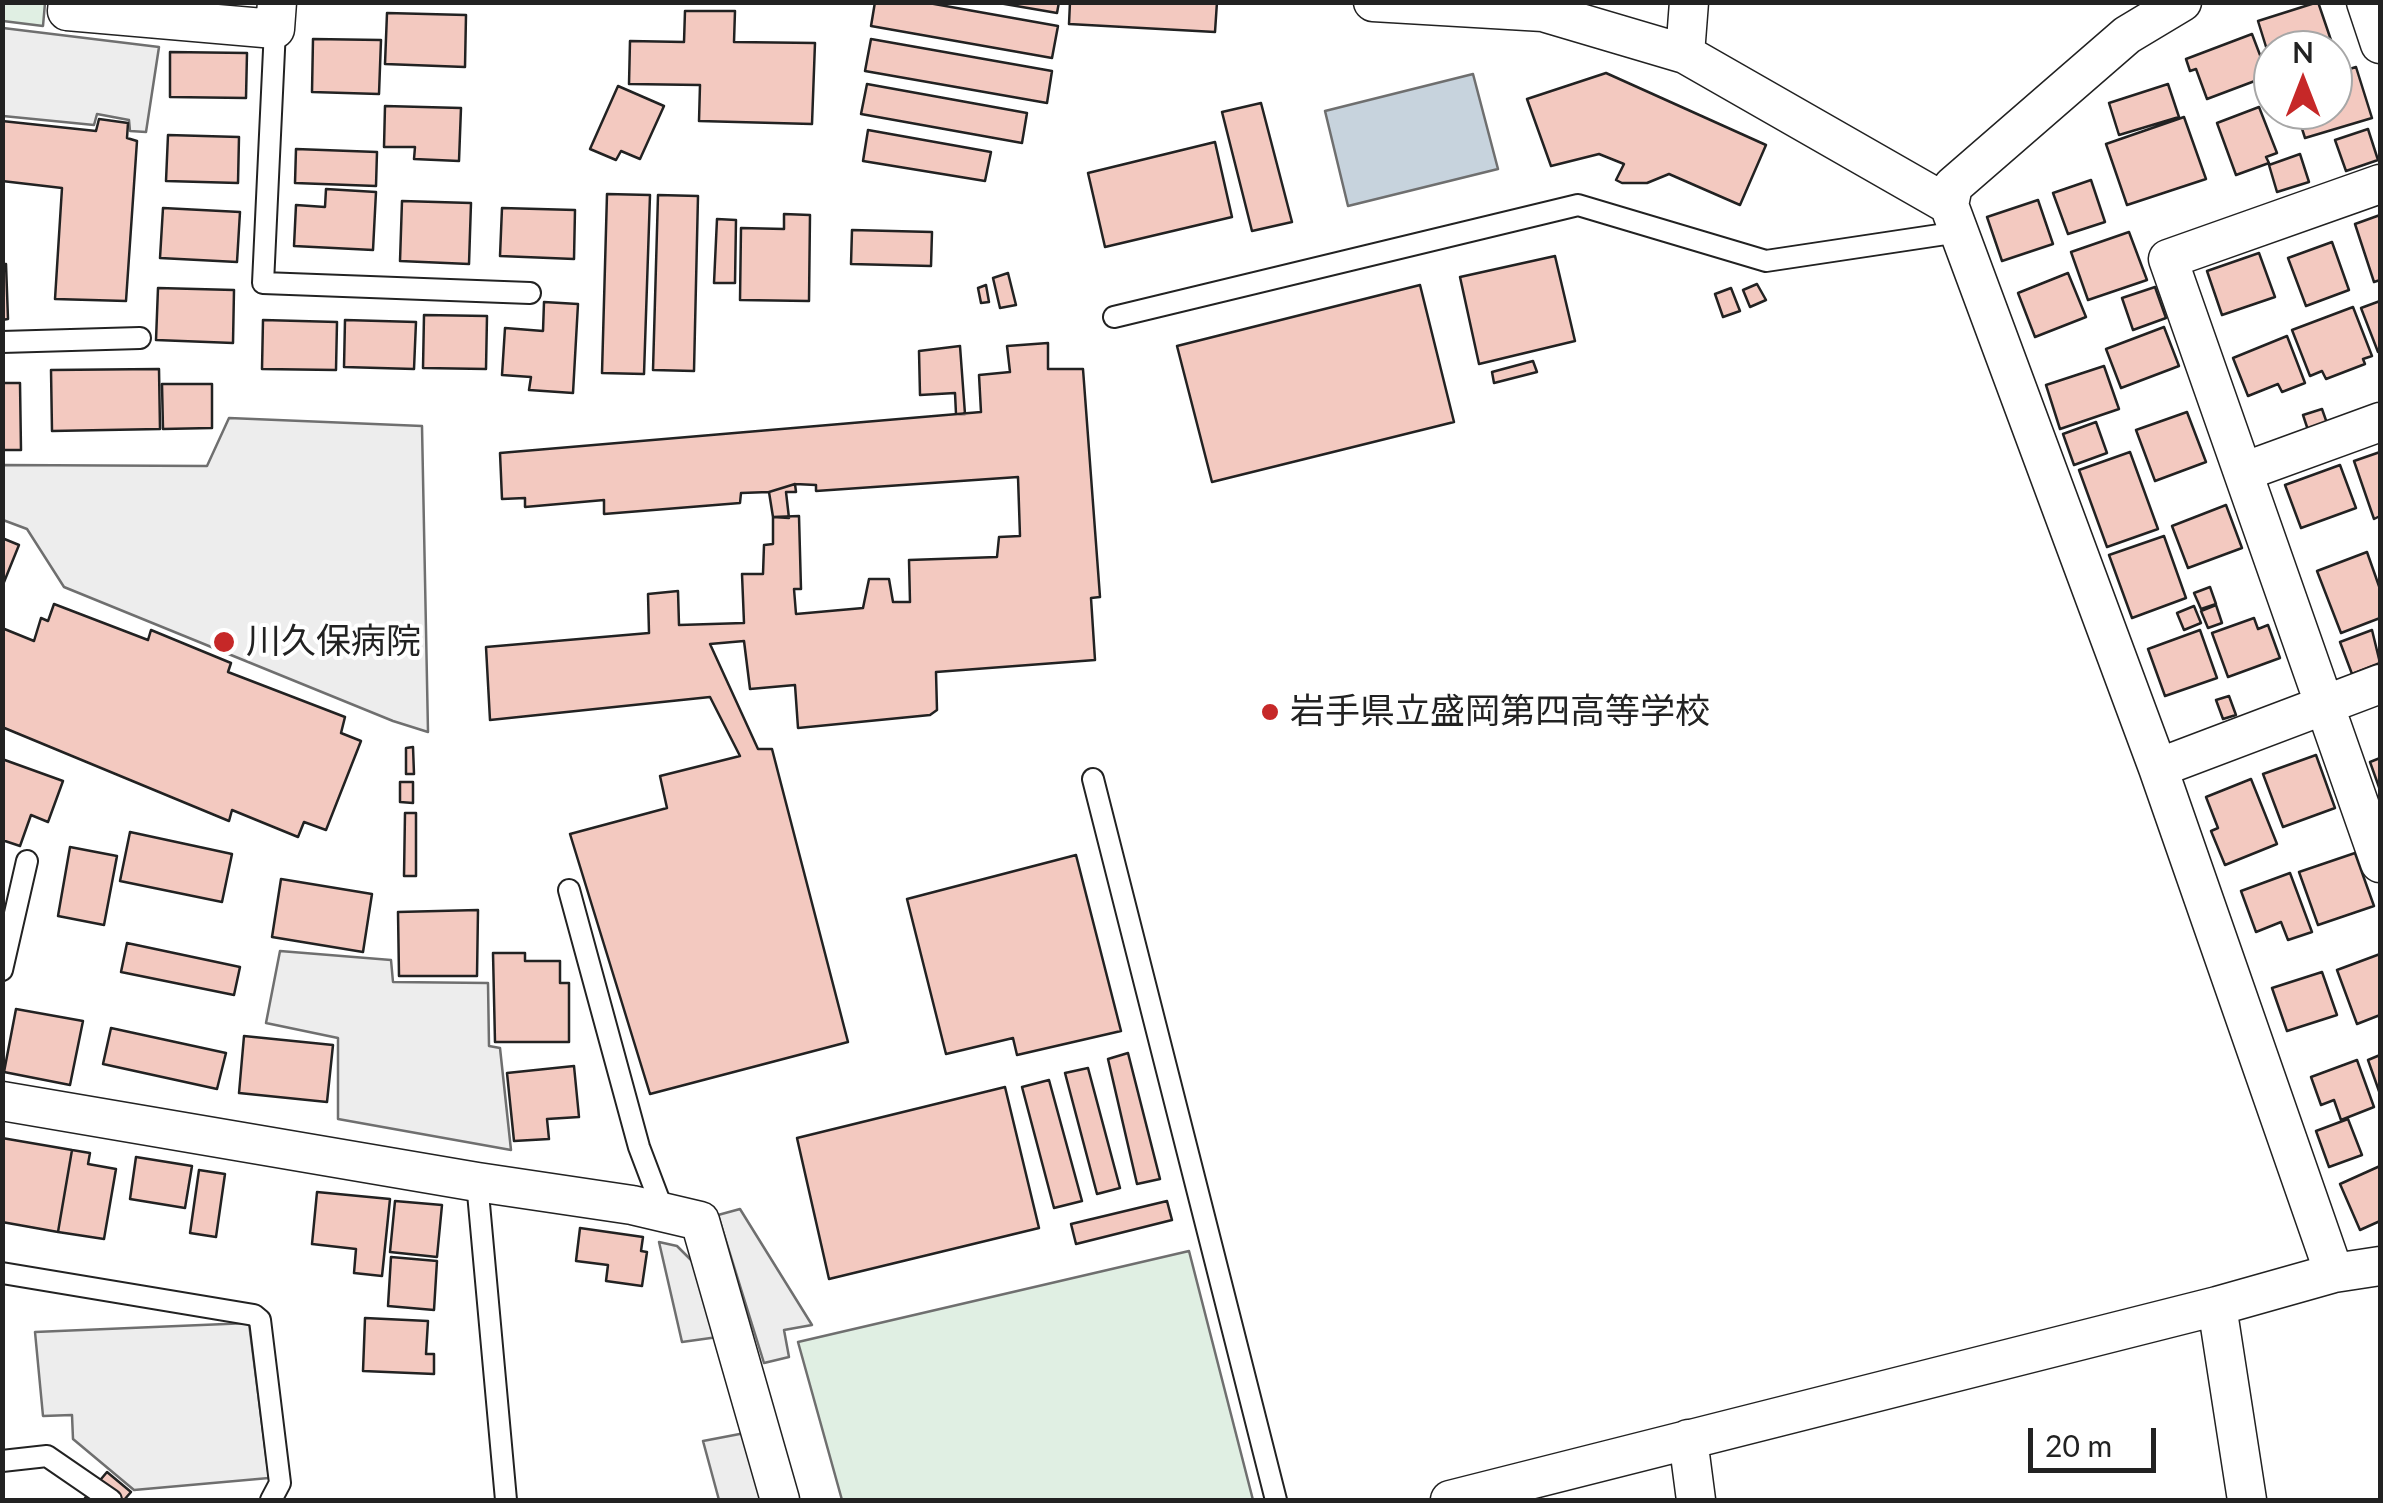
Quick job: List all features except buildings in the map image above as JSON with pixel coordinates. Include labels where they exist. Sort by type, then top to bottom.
[{"type":"street","points":[[68,2],[67,10],[276,16]]},
{"type":"street","points":[[1373,2],[1543,12],[1685,54],[1954,218]]},
{"type":"street","points":[[1685,54],[1690,2]]},
{"type":"street","points":[[2182,2],[2128,36],[1953,186],[1954,218],[2158,768],[2334,1273]]},
{"type":"street","points":[[2366,2],[2380,44]]},
{"type":"street","points":[[2380,184],[2168,259],[2380,863]]},
{"type":"street","points":[[2244,472],[2380,422]]},
{"type":"street","points":[[2158,768],[2380,684]]},
{"type":"street","points":[[2,1101],[700,1221],[780,1500]]},
{"type":"street","points":[[1450,1500],[2334,1273],[2380,1266]]},
{"type":"street","points":[[2217,1306],[2248,1500]]},
{"type":"street","points":[[1688,1439],[1696,1500]]},
{"type":"lane","points":[[276,16],[264,283],[530,293]]},
{"type":"lane","points":[[1114,317],[1578,205],[1766,261],[1954,218]]},
{"type":"lane","points":[[2,342],[140,338]]},
{"type":"lane","points":[[1093,778],[1276,1500]]},
{"type":"lane","points":[[2,970],[28,861]]},
{"type":"lane","points":[[569,890],[640,1147],[664,1213]]},
{"type":"lane","points":[[477,1182],[506,1500]]},
{"type":"lane","points":[[2,1273],[254,1315],[260,1320],[280,1483],[271,1500]]},
{"type":"lane","points":[[2,1460],[46,1456],[111,1500]]},
{"type":"green space","points":[[3,2],[45,3],[43,26],[3,21]]},
{"type":"green space","points":[[1189,1251],[1253,1500],[842,1500],[798,1342]]},
{"type":"shaded area","points":[[3,28],[159,47],[146,132],[130,131],[129,120],[97,114],[94,125],[3,116]]},
{"type":"shaded area","points":[[1473,74],[1498,169],[1348,206],[1325,111]]},
{"type":"shaded area","points":[[229,418],[422,426],[428,732],[64,587],[27,529],[3,520],[3,465],[207,466]]},
{"type":"shaded area","points":[[280,951],[391,960],[393,982],[488,983],[489,1046],[500,1048],[511,1150],[338,1119],[338,1038],[266,1023]]},
{"type":"shaded area","points":[[740,1209],[812,1325],[784,1330],[789,1357],[764,1363],[718,1215]]},
{"type":"shaded area","points":[[659,1242],[677,1246],[693,1262],[718,1337],[682,1342]]},
{"type":"shaded area","points":[[249,1323],[269,1478],[134,1490],[73,1439],[72,1415],[43,1416],[35,1332]]},
{"type":"shaded area","points":[[745,1433],[762,1500],[719,1500],[703,1441]]},
{"type":"place","name":"川久保病院","points":[[224,642]]},
{"type":"place","name":"岩手県立盛岡第四高等学校","points":[[1270,712]]}]
